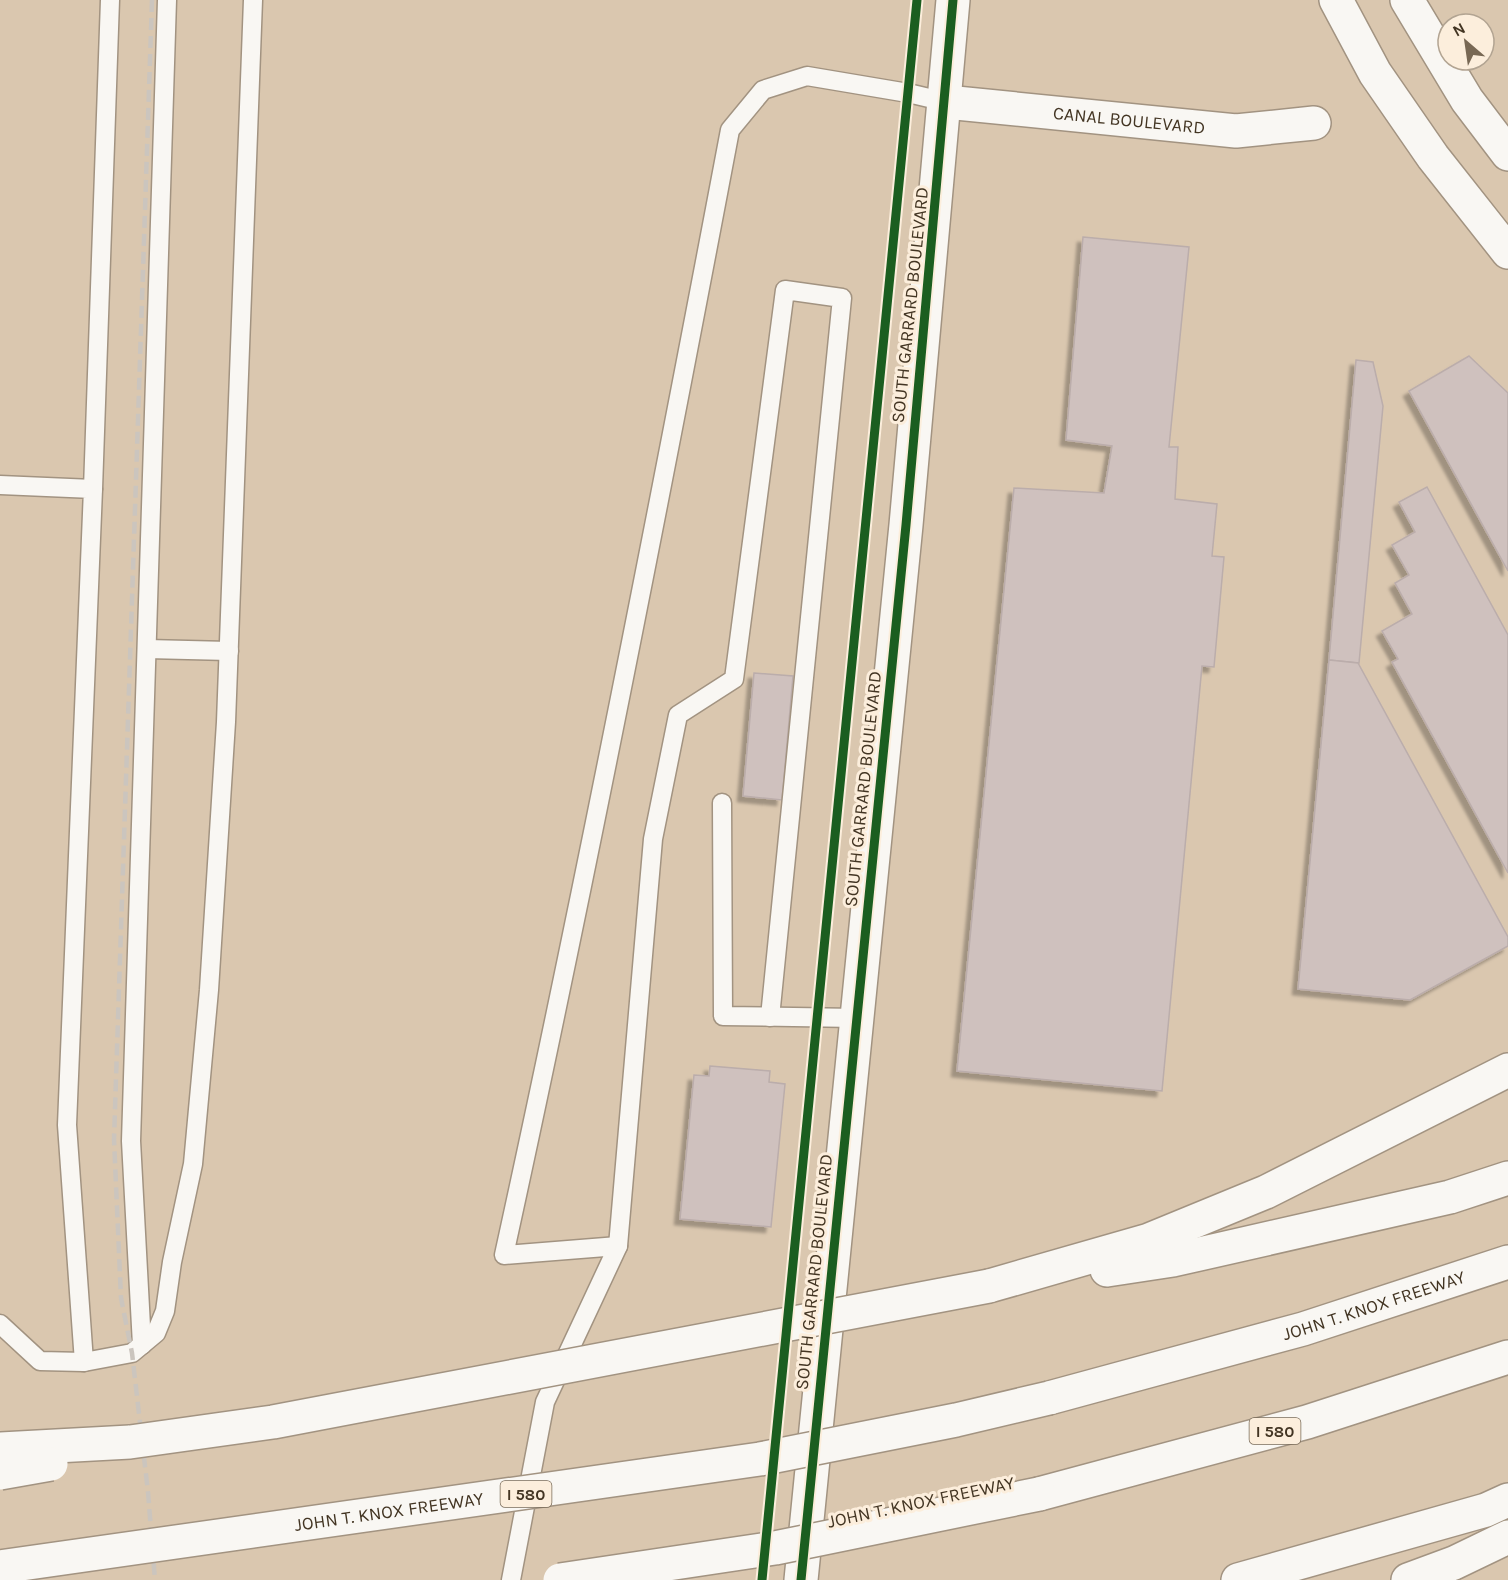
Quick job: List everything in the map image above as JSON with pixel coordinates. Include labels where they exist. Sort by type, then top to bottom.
[{"type":"main road","name":"SOUTH GARRARD BOULEVARD","points":[[801,1580],[946,102],[953,0]]},
{"type":"main road","points":[[1336,0],[1375,73],[1433,157],[1508,252]]},
{"type":"main road","points":[[1407,0],[1467,100],[1508,154]]},
{"type":"main road","name":"CANAL BOULEVARD","points":[[946,102],[1236,131],[1314,123]]},
{"type":"main road","points":[[988,1286],[1149,1240],[1266,1192],[1508,1070]]},
{"type":"main road","points":[[0,1473],[568,1368],[988,1286],[1173,1260],[1450,1197],[1508,1178]]},
{"type":"main road","name":"JOHN T. KNOX FREEWAY","points":[[0,1567],[749,1461],[945,1422],[1049,1398],[1303,1329],[1508,1262]]},
{"type":"main road","name":"JOHN T. KNOX FREEWAY","points":[[560,1580],[775,1548],[1039,1494],[1262,1435],[1508,1357]]},
{"type":"main road","points":[[0,1449],[129,1442],[232,1429]]},
{"type":"main road","points":[[1238,1580],[1486,1510],[1508,1500]]},
{"type":"main road","points":[[1408,1580],[1454,1563],[1508,1537]]},
{"type":"lane","points":[[84,1362],[68,1125],[110,0]]},
{"type":"lane","points":[[142,1345],[131,1142],[167,0]]},
{"type":"lane","points":[[0,1324],[40,1361],[84,1362],[132,1353],[156,1333],[165,1311],[172,1262],[193,1164],[209,990],[229,651],[253,0]]},
{"type":"lane","points":[[618,1246],[504,1255],[577,915],[730,130],[763,90],[807,75],[946,102]]},
{"type":"lane","points":[[511,1580],[545,1402],[618,1246],[653,839],[678,715],[734,679],[785,290],[842,298],[770,1017]]},
{"type":"lane","points":[[0,485],[93,489]]},
{"type":"lane","points":[[147,649],[229,651]]},
{"type":"lane","points":[[722,803],[723,1016],[857,1018]]},
{"type":"lane","points":[[0,1561],[8,1580]]},
{"type":"building","points":[[1083,237],[1189,247],[1169,447],[1178,447],[1175,499],[1217,504],[1212,556],[1224,557],[1214,667],[1202,666],[1162,1091],[957,1071],[1014,488],[1104,493],[1112,446],[1066,440]]},
{"type":"building","points":[[1469,356],[1508,393],[1508,571],[1409,391]]},
{"type":"building","points":[[1356,360],[1373,362],[1383,406],[1359,663],[1329,660]]},
{"type":"building","points":[[1427,487],[1508,635],[1508,873],[1392,662],[1398,659],[1382,631],[1412,614],[1395,583],[1409,575],[1392,545],[1415,532],[1399,502]]},
{"type":"building","points":[[1329,660],[1358,663],[1508,937],[1508,946],[1410,1000],[1298,989]]},
{"type":"building","points":[[754,673],[793,676],[782,800],[743,796]]},
{"type":"building","points":[[710,1066],[770,1071],[769,1082],[785,1084],[771,1227],[680,1219],[694,1075],[709,1076]]},
{"type":"railway","points":[[152,0],[114,1139],[121,1298],[132,1353],[148,1492],[155,1580]]},
{"type":"cycle path","points":[[762,1580],[917,0]]},
{"type":"cycle path","points":[[801,1580],[906,525],[953,0]]}]
